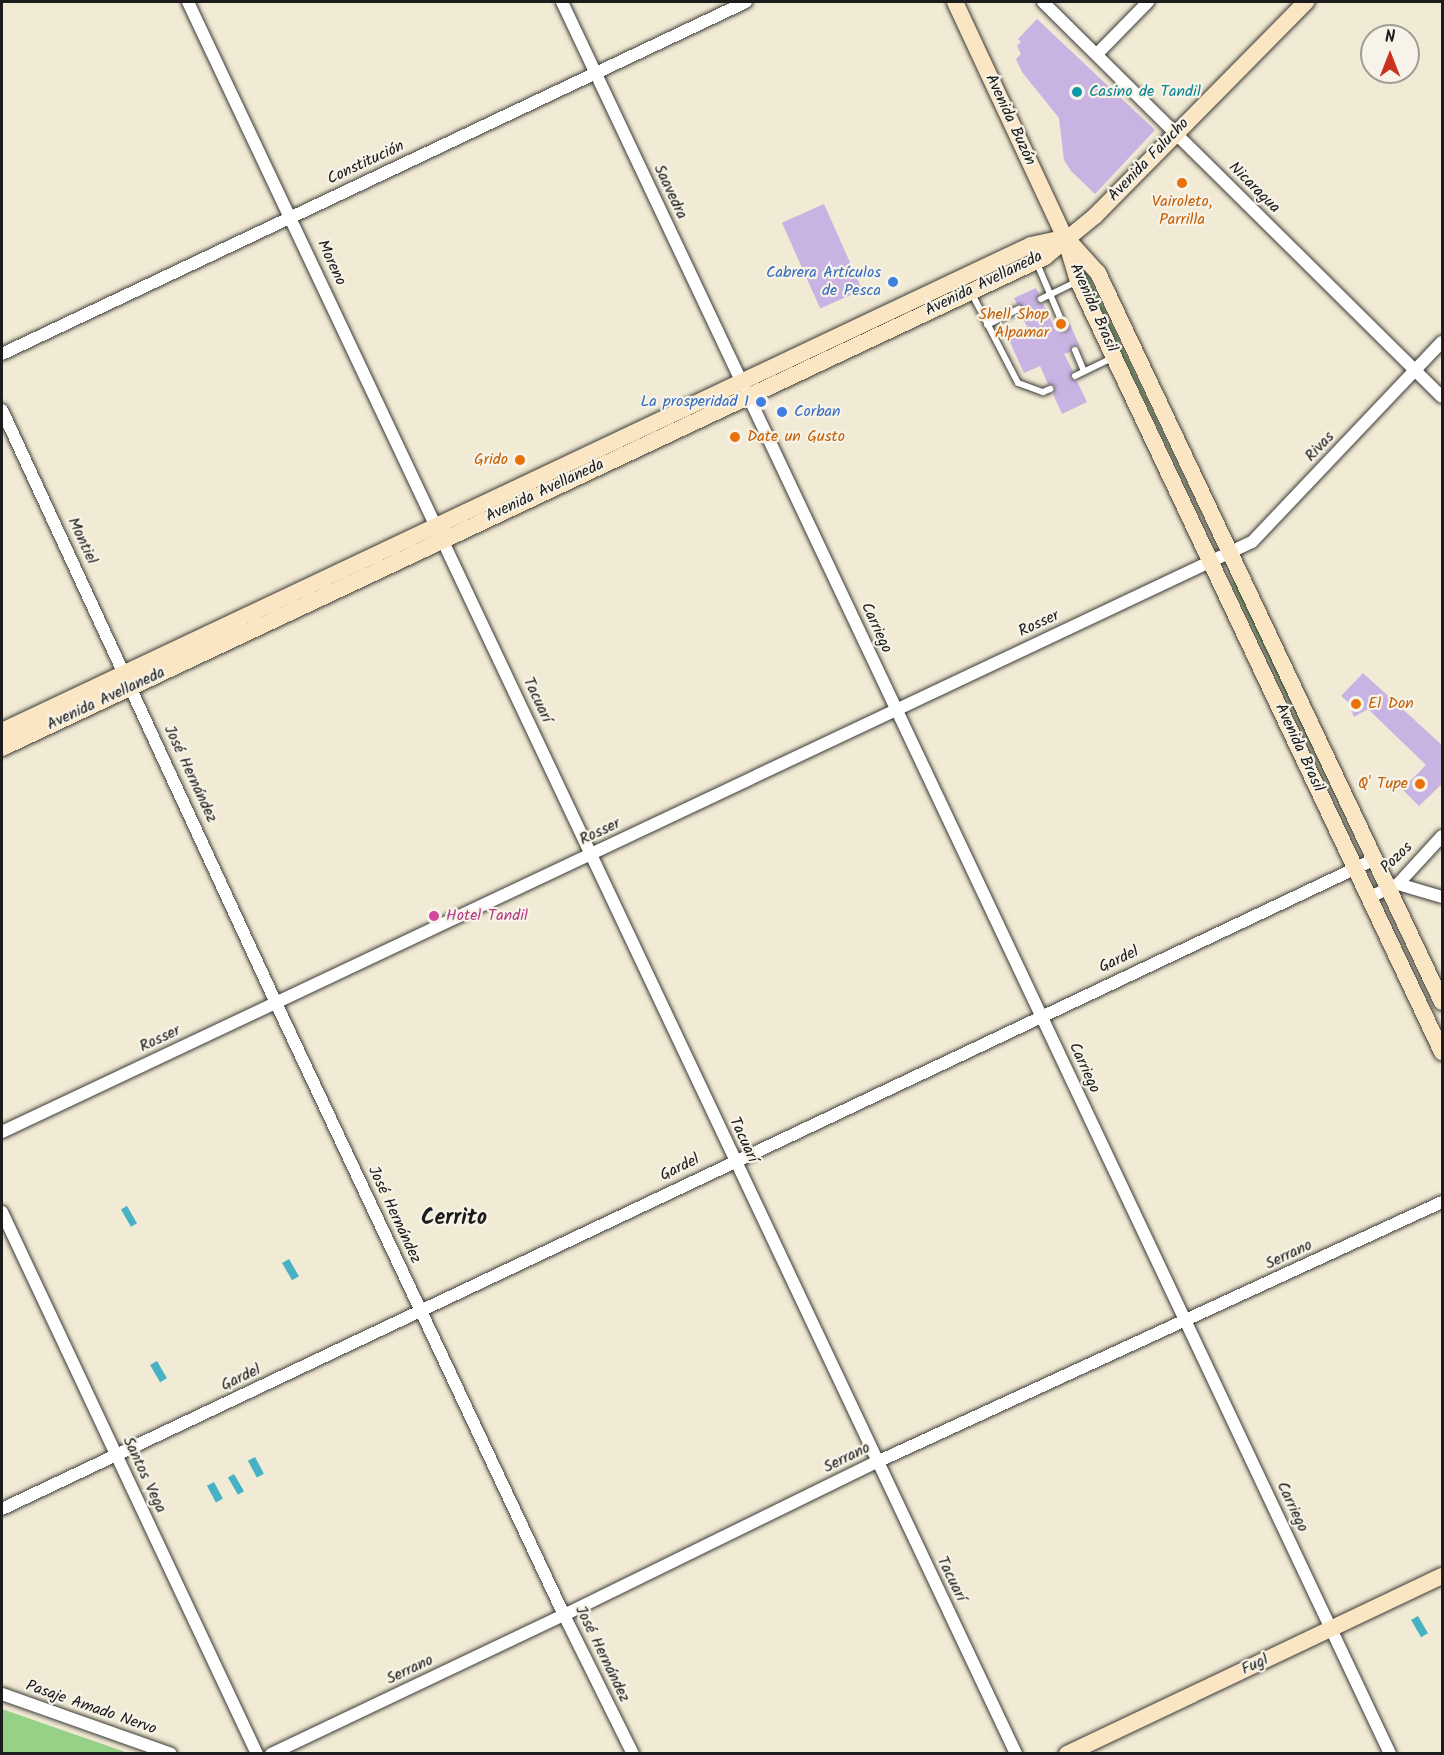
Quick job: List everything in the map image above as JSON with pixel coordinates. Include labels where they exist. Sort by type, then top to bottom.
[{"type":"main road","name":"Avenida Buzón","points":[[955,2],[1065,238]]},
{"type":"main road","name":"Avenida Falucho","points":[[1065,238],[1095,216],[1306,2]]},
{"type":"main road","name":"Avenida Avellaneda","points":[[745,389],[971,292],[1045,257],[1065,238]]},
{"type":"main road","name":"Avenida Avellaneda","points":[[2,748],[129,680],[745,389],[1031,245],[1065,238]]},
{"type":"main road","name":"Avenida Brasil","points":[[1065,238],[1078,281],[1443,1053]]},
{"type":"main road","name":"Avenida Brasil","points":[[1065,238],[1098,273],[1231,551],[1373,860],[1394,886],[1443,1002]]},
{"type":"main road","name":"Avenida Avellaneda","points":[[2,731],[129,680]]},
{"type":"main road","name":"Fugl","points":[[1066,1754],[1443,1576]]},
{"type":"street","name":"Moreno","points":[[188,2],[440,532]]},
{"type":"street","name":"Saavedra","points":[[562,2],[745,389]]},
{"type":"street","name":"Constitución","points":[[2,354],[746,2]]},
{"type":"street","name":"Nicaragua","points":[[1043,2],[1443,397]]},
{"type":"street","points":[[1097,54],[1148,2]]},
{"type":"street","name":"Rivas","points":[[1211,561],[1258,538],[1414,370],[1443,342]]},
{"type":"street","name":"Carriego","points":[[745,389],[1390,1754]]},
{"type":"street","name":"Montiel","points":[[2,410],[129,680]]},
{"type":"street","name":"Tacuarí","points":[[440,532],[1016,1754]]},
{"type":"street","name":"Rosser","points":[[2,1132],[1211,561]]},
{"type":"street","name":"José Hernández","points":[[129,680],[276,1003],[564,1615],[633,1754]]},
{"type":"street","name":"Pozos","points":[[1370,897],[1394,886],[1443,836]]},
{"type":"street","name":"Gardel","points":[[2,1509],[1041,1015],[1373,860]]},
{"type":"street","points":[[1394,886],[1443,897]]},
{"type":"street","name":"Serrano","points":[[271,1754],[564,1615],[877,1462],[1443,1202]]},
{"type":"street","name":"Santos Vega","points":[[2,1212],[257,1754]]},
{"type":"street","name":"Pasaje Amado Nervo","points":[[2,1695],[171,1754]]},
{"type":"lane","points":[[1036,261],[1065,327]]},
{"type":"lane","points":[[1041,299],[1078,281]]},
{"type":"lane","points":[[971,292],[1018,382],[1043,393],[1050,388]]},
{"type":"lane","points":[[987,325],[1019,309]]},
{"type":"lane","points":[[1075,350],[1084,371]]},
{"type":"lane","points":[[1075,376],[1114,356]]},
{"type":"green space","points":[[1088,275],[1217,548],[1085,278]]},
{"type":"green space","points":[[1236,581],[1357,842],[1232,583]]},
{"type":"green space","points":[[2,1709],[128,1753],[2,1753]]},
{"type":"water","points":[[127,1206],[137,1223],[131,1227],[121,1210]]},
{"type":"water","points":[[289,1259],[299,1276],[292,1280],[282,1263]]},
{"type":"water","points":[[157,1361],[167,1378],[160,1382],[150,1365]]},
{"type":"water","points":[[255,1457],[264,1474],[257,1478],[248,1461]]},
{"type":"water","points":[[234,1474],[244,1491],[238,1495],[228,1478]]},
{"type":"water","points":[[214,1482],[223,1499],[216,1503],[207,1486]]},
{"type":"water","points":[[1418,1616],[1428,1633],[1421,1637],[1411,1620]]},
{"type":"building","name":"Casino de Tandil","points":[[1037,19],[1155,130],[1095,194],[1071,171],[1064,160],[1059,118],[1022,72],[1016,59],[1021,54],[1017,46],[1021,42],[1018,39]]},
{"type":"building","points":[[824,204],[862,290],[820,309],[782,223]]},
{"type":"building","points":[[1036,288],[1039,294],[1036,301],[1043,304],[1056,330],[1067,332],[1070,324],[1080,347],[1073,345],[1070,352],[1064,354],[1073,371],[1070,378],[1077,381],[1087,402],[1062,414],[1053,394],[1055,386],[1048,384],[1040,366],[1024,373],[1009,340],[1029,331],[1021,314],[1024,307],[1017,304],[1014,298]]},
{"type":"building","points":[[1363,673],[1443,746],[1443,783],[1419,806],[1402,789],[1426,765],[1368,709],[1354,717],[1348,702],[1341,696]]},
{"type":"place","name":"Casino de Tandil","points":[[1077,92]]},
{"type":"place","name":"Vairoleto, Parrilla","points":[[1182,183]]},
{"type":"place","name":"Cabrera Artículos de Pesca","points":[[893,282]]},
{"type":"place","name":"Shell Shop Alpamar","points":[[1061,324]]},
{"type":"place","name":"La prosperidad 1","points":[[761,402]]},
{"type":"place","name":"Corban","points":[[782,412]]},
{"type":"place","name":"Date un Gusto","points":[[735,437]]},
{"type":"place","name":"Grido","points":[[520,460]]},
{"type":"place","name":"El Don","points":[[1356,704]]},
{"type":"place","name":"Q' Tupe","points":[[1420,784]]},
{"type":"place","name":"Hotel Tandil","points":[[434,916]]},
{"type":"district","name":"Cerrito","points":[[454,1219]]}]
